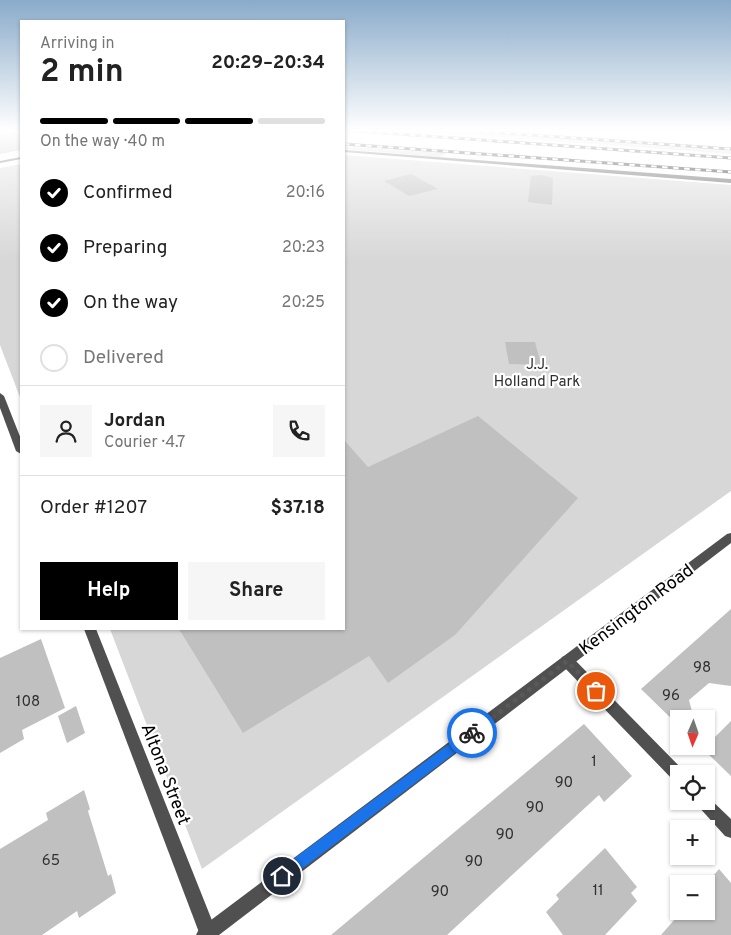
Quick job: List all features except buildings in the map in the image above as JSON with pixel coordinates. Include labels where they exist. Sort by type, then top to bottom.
[{"type":"street","points":[[636,174],[731,181]]},
{"type":"street","points":[[0,396],[20,447]]},
{"type":"street","name":"Kensington Road","points":[[206,934],[731,537]]},
{"type":"street","name":"Altona Street","points":[[90,630],[206,934]]},
{"type":"street","points":[[567,661],[670,767]]},
{"type":"street","points":[[712,810],[731,830]]},
{"type":"green space","points":[[0,174],[20,174],[20,397],[0,345]]},
{"type":"green space","name":"J.J. Holland Park","points":[[345,174],[584,174],[731,185],[731,491],[202,869],[110,630],[345,630]]},
{"type":"way so far","points":[[472,733],[567,661],[596,691]]},
{"type":"route","points":[[282,876],[472,733]]}]
